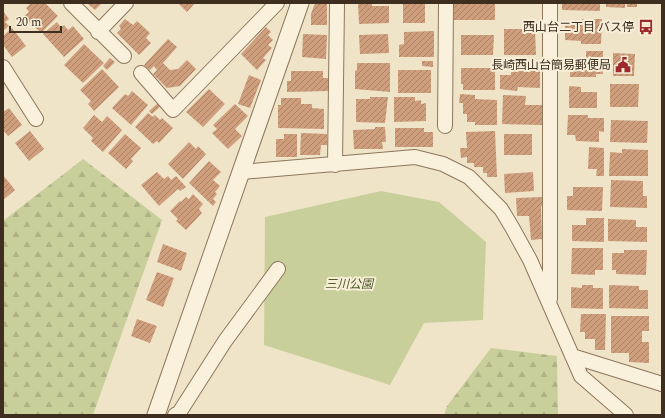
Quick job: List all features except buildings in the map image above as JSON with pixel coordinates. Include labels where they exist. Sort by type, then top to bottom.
[{"type":"street","points":[[71,3],[98,32],[124,56]]},
{"type":"street","points":[[98,32],[126,3]]},
{"type":"street","points":[[141,73],[172,110],[277,3]]},
{"type":"street","points":[[156,415],[300,3]]},
{"type":"street","points":[[335,165],[337,3]]},
{"type":"street","points":[[444,126],[446,3]]},
{"type":"street","points":[[550,3],[550,305]]},
{"type":"street","points":[[3,67],[36,119]]},
{"type":"street","points":[[240,172],[415,157],[443,164],[469,177],[487,194],[505,216],[530,260],[581,376],[626,415]]},
{"type":"street","points":[[175,415],[179,413],[225,341],[278,268]]},
{"type":"street","points":[[572,356],[662,384]]},
{"type":"green space","points":[[83,159],[162,220],[93,415],[3,415],[3,221]]},
{"type":"green space","name":"三川公園","points":[[381,191],[439,202],[486,242],[483,320],[424,323],[390,385],[264,345],[265,217]]},
{"type":"green space","points":[[491,348],[557,356],[558,415],[444,415],[447,406]]},
{"type":"place","name":"西山台二丁目 バス停","points":[[646,27]]},
{"type":"place","name":"長崎西山台簡易郵便局","points":[[623,65]]}]
